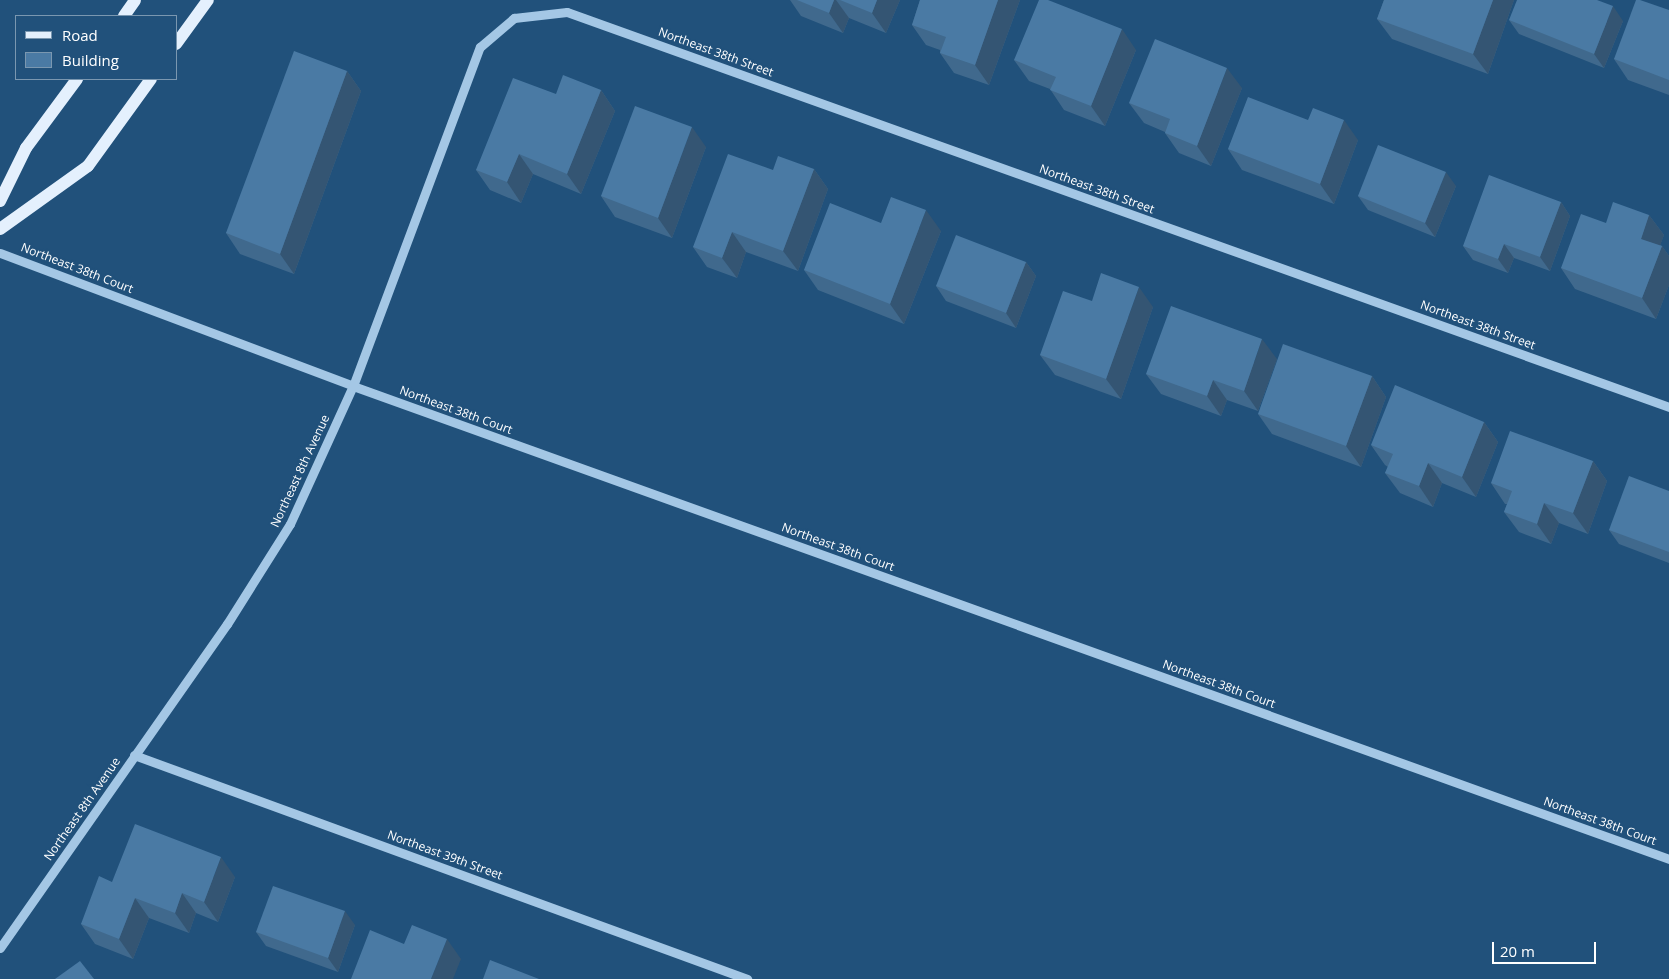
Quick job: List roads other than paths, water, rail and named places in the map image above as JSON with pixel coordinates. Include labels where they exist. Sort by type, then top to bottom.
[{"type":"main road","points":[[125,15],[135,0]]},
{"type":"main road","points":[[178,41],[208,0]]},
{"type":"main road","points":[[0,200],[26,148],[76,80]]},
{"type":"main road","points":[[0,229],[88,166],[150,80]]},
{"type":"street","name":"Northeast 38th Street","points":[[514,18],[567,12],[1669,407]]},
{"type":"street","name":"Northeast 8th Avenue","points":[[0,948],[134,755],[290,524],[353,386],[480,47],[514,18]]},
{"type":"street","name":"Northeast 38th Court","points":[[0,253],[353,386],[1669,859]]},
{"type":"street","name":"Northeast 39th Street","points":[[134,755],[747,979]]}]
